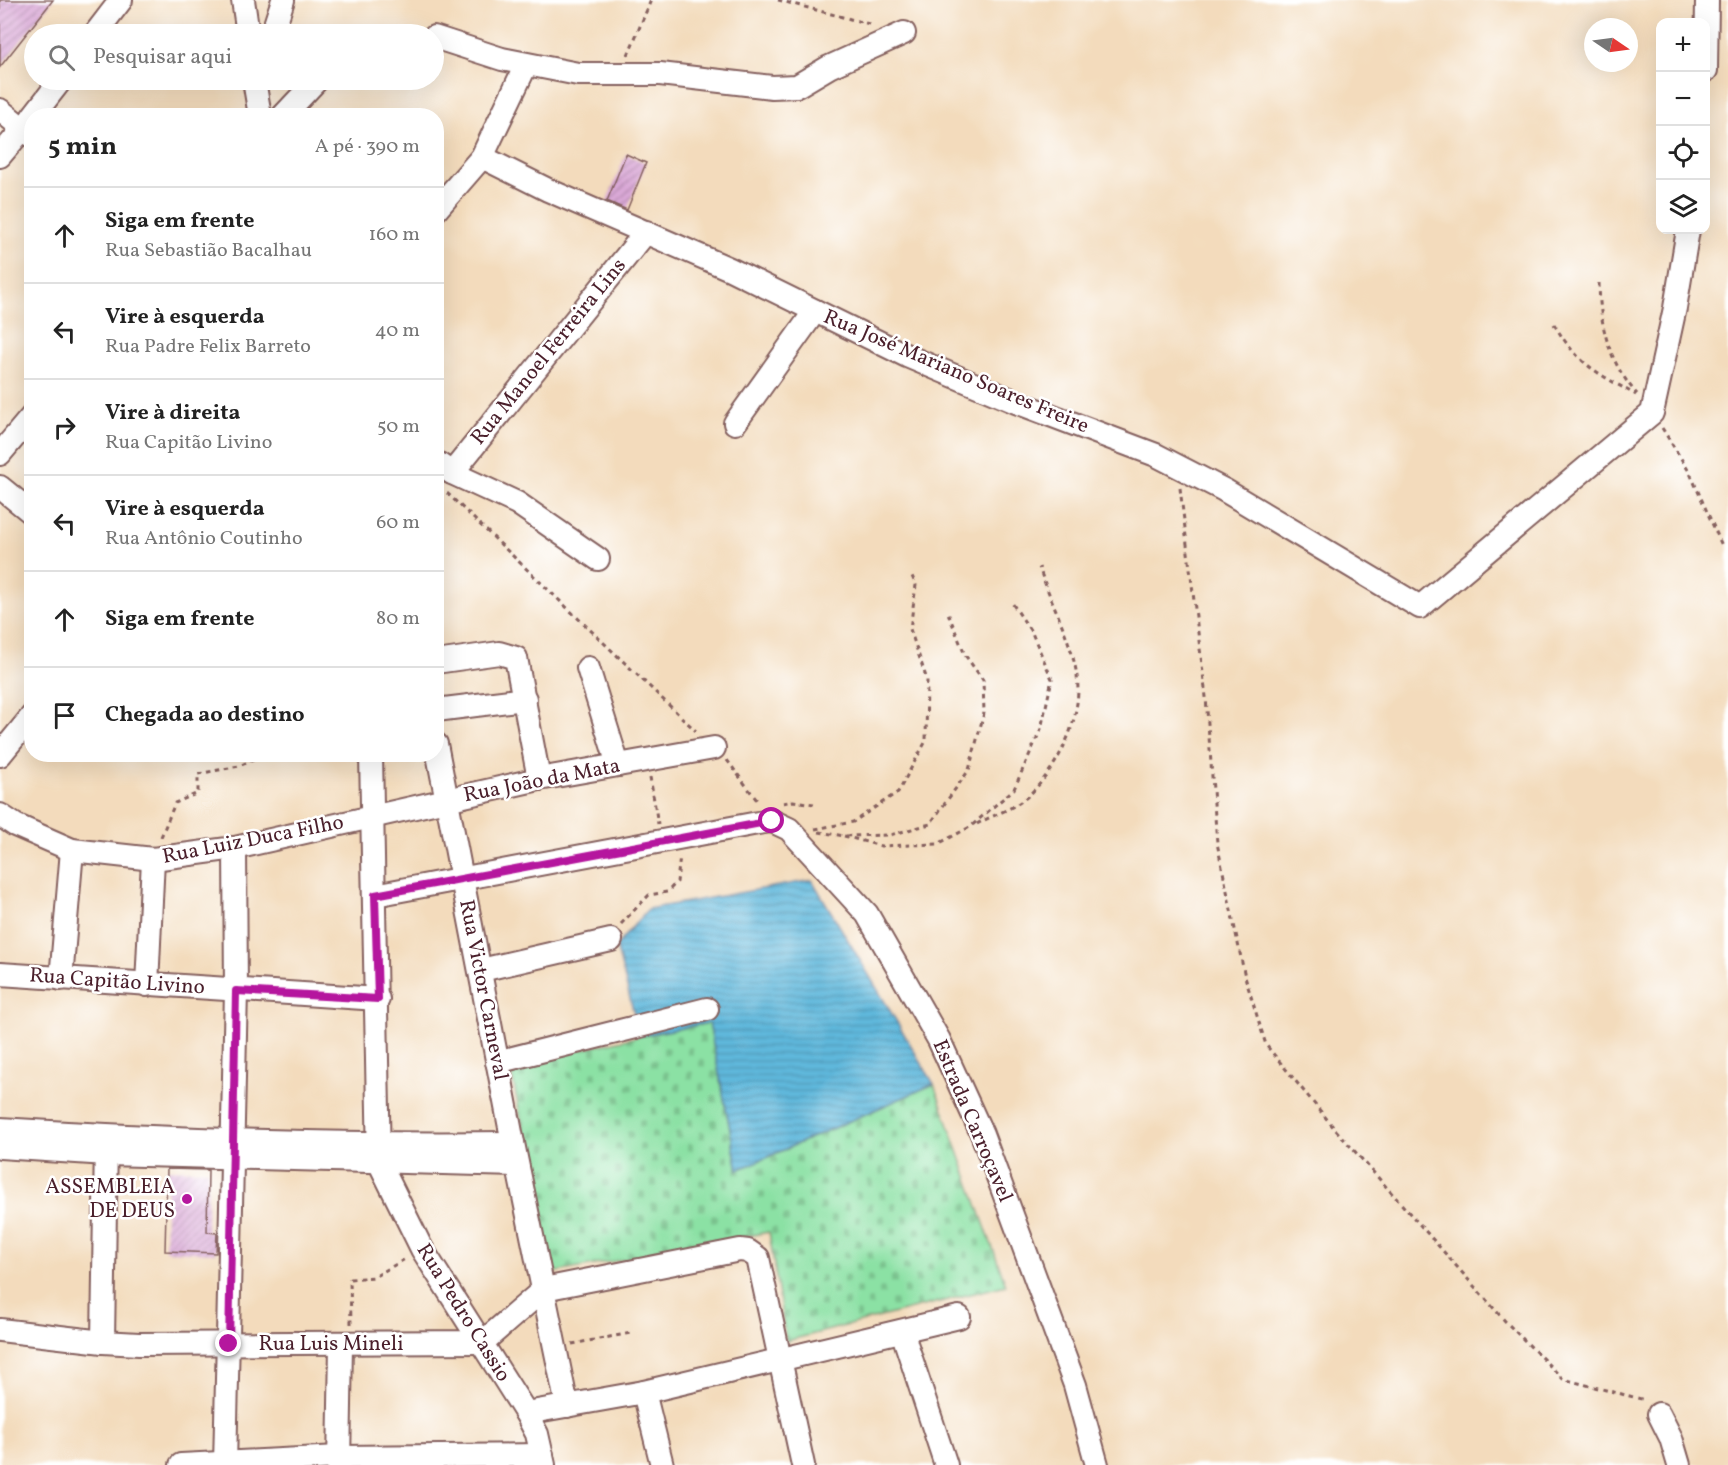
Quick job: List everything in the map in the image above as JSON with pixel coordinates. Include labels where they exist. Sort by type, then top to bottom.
[{"type":"street","points":[[103,24],[121,0]]},
{"type":"street","points":[[243,0],[247,24]]},
{"type":"street","points":[[275,24],[283,0]]},
{"type":"street","points":[[1707,0],[1707,18]]},
{"type":"street","points":[[444,40],[526,65],[578,74],[619,76],[660,74],[772,87],[797,86],[829,67],[904,33]]},
{"type":"street","points":[[444,201],[482,157],[526,65]]},
{"type":"street","points":[[41,108],[54,90]]},
{"type":"street","points":[[257,90],[259,108]]},
{"type":"street","points":[[291,108],[308,90]]},
{"type":"street","points":[[0,110],[24,121]]},
{"type":"street","points":[[0,156],[24,130]]},
{"type":"street","name":"Rua José Mariano Soares Freire","points":[[482,157],[548,190],[646,232],[962,379],[1176,466],[1224,490],[1420,607],[1652,413]]},
{"type":"street","name":"Rua Manoel Ferreira Lins","points":[[444,468],[646,232]]},
{"type":"street","points":[[1652,413],[1675,308],[1687,234]]},
{"type":"street","points":[[735,423],[815,311]]},
{"type":"street","points":[[0,454],[24,426]]},
{"type":"street","points":[[444,468],[517,503],[598,559]]},
{"type":"street","points":[[0,488],[24,507]]},
{"type":"street","points":[[444,661],[506,653],[516,658],[539,779]]},
{"type":"street","points":[[588,668],[618,765]]},
{"type":"street","points":[[444,709],[525,699]]},
{"type":"street","points":[[0,755],[24,726]]},
{"type":"street","name":"Rua João da Mata","points":[[371,816],[539,779],[714,748]]},
{"type":"street","points":[[371,762],[378,999],[379,1153]]},
{"type":"street","name":"Rua Victor Carneval","points":[[439,762],[517,1165],[567,1406]]},
{"type":"street","name":"Rua Luiz Duca Filho","points":[[0,815],[15,825],[72,850],[153,859],[235,848],[371,816]]},
{"type":"street","points":[[375,895],[772,821]]},
{"type":"street","name":"Estrada Carroçavel","points":[[772,821],[789,829],[867,914],[939,1040],[981,1134],[1075,1385],[1097,1465]]},
{"type":"street","points":[[225,1464],[236,991],[235,848]]},
{"type":"street","points":[[61,979],[72,850]]},
{"type":"street","points":[[147,985],[153,859]]},
{"type":"street","points":[[481,970],[611,940]]},
{"type":"street","name":"Rua Capitão Livino","points":[[0,974],[378,999]]},
{"type":"street","points":[[497,1062],[707,1009]]},
{"type":"street","points":[[0,1129],[106,1145]]},
{"type":"street","points":[[379,1153],[513,1143]]},
{"type":"street","points":[[103,1342],[106,1145]]},
{"type":"street","points":[[0,1147],[106,1145],[379,1153],[517,1165]]},
{"type":"street","name":"Rua Pedro Cassio","points":[[379,1153],[422,1249],[526,1413],[537,1434],[543,1460]]},
{"type":"street","points":[[483,1342],[544,1289],[740,1250],[748,1251],[758,1258],[803,1465]]},
{"type":"street","points":[[526,1413],[645,1392],[959,1317]]},
{"type":"street","name":"Rua Luis Mineli","points":[[0,1330],[103,1342],[346,1345],[483,1342]]},
{"type":"street","points":[[902,1331],[946,1465]]},
{"type":"street","points":[[339,1461],[346,1345]]},
{"type":"street","points":[[645,1392],[662,1465]]},
{"type":"street","points":[[1659,1414],[1671,1438],[1679,1465]]},
{"type":"street","points":[[181,1465],[339,1461],[543,1460]]},
{"type":"path","points":[[619,76],[651,0]]},
{"type":"path","points":[[778,0],[904,33]]},
{"type":"path","points":[[1554,324],[1565,342],[1585,366],[1640,398],[1625,380],[1606,344],[1600,313],[1599,283]]},
{"type":"path","points":[[1652,413],[1690,473],[1724,548]]},
{"type":"path","points":[[1176,466],[1205,685],[1217,843],[1245,977],[1266,1045],[1335,1130],[1506,1321],[1563,1379],[1647,1401],[1659,1414]]},
{"type":"path","points":[[444,491],[725,758],[772,821]]},
{"type":"path","points":[[910,574],[916,585],[910,629],[927,680],[926,741],[898,792],[853,822],[808,831],[844,836],[881,846],[938,844],[1028,797],[1051,771],[1077,711],[1077,676],[1063,626],[1052,605],[1039,567]]},
{"type":"path","points":[[970,827],[1014,789],[1041,729],[1052,680],[1032,633],[1012,603]]},
{"type":"path","points":[[844,836],[890,835],[930,824],[969,770],[984,713],[983,680],[966,656],[948,613]]},
{"type":"path","points":[[611,940],[627,916],[649,896],[667,892],[677,882],[671,841],[647,760]]},
{"type":"path","points":[[153,859],[175,802],[198,793],[198,774],[248,762]]},
{"type":"path","points":[[772,821],[774,809],[781,804],[793,801],[814,804]]},
{"type":"path","points":[[346,1345],[350,1280],[374,1277],[422,1249]]},
{"type":"path","points":[[556,1347],[631,1333]]},
{"type":"green space","points":[[709,1023],[738,1170],[934,1084],[1006,1285],[786,1341],[769,1232],[553,1273],[510,1066],[640,1036]]},
{"type":"water","points":[[812,880],[934,1084],[738,1170],[709,1023],[640,1036],[616,946],[648,909]]},
{"type":"building","points":[[0,0],[53,0],[34,24],[24,24],[24,37],[0,67]]},
{"type":"building","points":[[626,154],[646,163],[627,210],[607,201]]},
{"type":"building","name":"ASSEMBLEIA DE DEUS","points":[[167,1169],[208,1170],[207,1232],[217,1233],[216,1253],[165,1251]]},
{"type":"place","name":"ASSEMBLEIA DE DEUS","points":[[187,1199]]},
{"type":"route","points":[[229,1344],[236,991],[378,999],[375,895],[772,821]]}]
